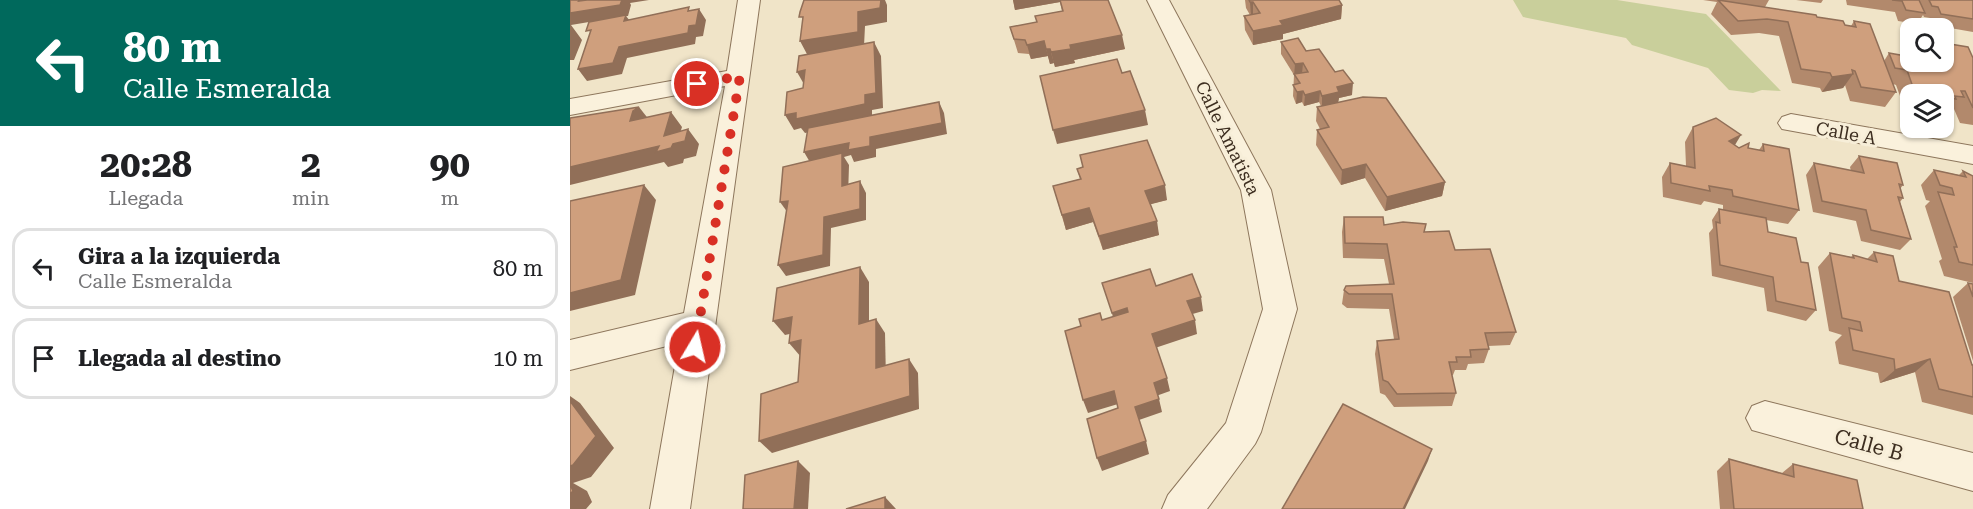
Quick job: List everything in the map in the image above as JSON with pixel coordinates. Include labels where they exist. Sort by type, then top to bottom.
[{"type":"street","points":[[670,509],[698,324],[740,76],[749,0]]},
{"type":"street","name":"Calle Amatista","points":[[1158,0],[1256,190],[1281,309],[1242,432],[1182,509]]},
{"type":"street","points":[[570,107],[740,76]]},
{"type":"street","name":"Calle A","points":[[1791,123],[1973,155]]},
{"type":"street","points":[[570,355],[698,324]]},
{"type":"street","name":"Calle B","points":[[1765,418],[1973,472]]},
{"type":"green space","points":[[1513,0],[1617,0],[1706,14],[1781,91],[1762,90],[1753,93],[1729,90],[1708,68],[1632,45],[1626,38],[1523,17]]},
{"type":"building","points":[[570,0],[622,0],[620,5],[570,13]]},
{"type":"building","points":[[804,0],[881,0],[880,8],[858,12],[858,32],[800,41],[803,17],[799,17]]},
{"type":"building","points":[[1060,0],[1108,0],[1122,35],[1070,45],[1071,49],[1051,52],[1050,49],[1046,49],[1044,41],[1027,45],[1025,40],[1014,39],[1010,27],[1037,22],[1035,16],[1063,11]]},
{"type":"building","points":[[1249,0],[1339,0],[1342,5],[1280,21],[1283,25],[1253,31],[1244,16],[1260,13]]},
{"type":"building","points":[[1718,0],[1816,15],[1843,21],[1845,25],[1856,27],[1854,21],[1870,24],[1896,92],[1861,87],[1855,71],[1852,70],[1853,74],[1832,77],[1830,73],[1801,69],[1788,22],[1767,19],[1738,21]]},
{"type":"building","points":[[1892,0],[1919,0],[1925,13],[1906,10],[1902,1]]},
{"type":"building","points":[[1929,0],[1973,0],[1973,19],[1941,14],[1938,7],[1932,6]]},
{"type":"building","points":[[689,7],[688,11],[699,9],[696,25],[689,26],[688,33],[619,47],[613,63],[578,69],[591,30],[586,31],[589,22],[626,15],[624,21]]},
{"type":"building","points":[[1298,38],[1306,51],[1319,49],[1335,72],[1343,70],[1353,83],[1337,87],[1339,92],[1322,96],[1320,91],[1305,95],[1303,91],[1297,92],[1293,85],[1300,83],[1294,74],[1308,72],[1303,63],[1295,64],[1281,42]]},
{"type":"building","points":[[874,42],[876,93],[865,95],[865,104],[796,119],[796,113],[785,115],[787,92],[803,88],[805,70],[797,72],[799,56]]},
{"type":"building","points":[[1954,45],[1968,47],[1973,58],[1973,108],[1965,91],[1961,91],[1964,97],[1955,96],[1956,99],[1954,99],[1954,84],[1912,84],[1908,72],[1954,72]]},
{"type":"building","points":[[1889,53],[1900,55],[1900,69],[1895,68]]},
{"type":"building","points":[[1117,59],[1122,73],[1130,71],[1145,110],[1053,130],[1040,76]]},
{"type":"building","points":[[1363,97],[1386,98],[1445,182],[1387,197],[1366,164],[1342,170],[1317,130],[1329,127],[1317,107]]},
{"type":"building","points":[[939,102],[942,123],[870,137],[870,146],[848,150],[849,143],[804,152],[808,128]]},
{"type":"building","points":[[639,107],[633,111],[630,121],[671,112],[664,136],[688,129],[685,141],[656,152],[659,146],[570,167],[570,118]]},
{"type":"building","points":[[1716,118],[1741,135],[1729,141],[1739,148],[1749,143],[1748,148],[1764,151],[1763,144],[1789,149],[1799,210],[1733,196],[1732,190],[1709,186],[1710,191],[1671,183],[1670,163],[1695,168],[1693,127]]},
{"type":"building","points":[[1147,140],[1165,185],[1145,191],[1157,221],[1099,236],[1089,208],[1062,215],[1053,186],[1081,179],[1077,169],[1083,167],[1080,155]]},
{"type":"building","points":[[842,153],[842,186],[860,181],[860,209],[824,217],[823,255],[778,265],[788,201],[780,202],[783,167]]},
{"type":"building","points":[[1859,156],[1897,163],[1903,185],[1899,184],[1903,198],[1898,197],[1911,239],[1871,230],[1866,210],[1822,201],[1814,163],[1864,173]]},
{"type":"building","points":[[1934,170],[1966,177],[1963,171],[1973,176],[1973,265],[1959,262],[1954,247],[1957,247],[1938,192],[1954,195],[1952,188],[1940,185]]},
{"type":"building","points":[[644,185],[621,280],[570,293],[570,201]]},
{"type":"building","points":[[1719,209],[1766,218],[1768,232],[1796,238],[1801,262],[1808,263],[1816,310],[1776,301],[1773,277],[1720,265],[1716,222],[1720,223]]},
{"type":"building","points":[[1344,217],[1383,217],[1384,225],[1403,222],[1426,224],[1424,232],[1449,231],[1455,250],[1490,249],[1516,332],[1485,333],[1489,349],[1470,350],[1471,357],[1456,357],[1457,362],[1449,362],[1456,393],[1397,394],[1388,382],[1383,380],[1377,341],[1399,339],[1392,294],[1349,294],[1344,290],[1346,286],[1394,284],[1387,244],[1345,243]]},
{"type":"building","points":[[1874,252],[1893,256],[1899,281],[1949,292],[1973,365],[1973,397],[1939,389],[1930,359],[1895,370],[1894,359],[1853,350],[1849,328],[1862,331],[1860,322],[1842,318],[1830,253],[1854,258],[1853,255],[1877,262]]},
{"type":"building","points":[[860,267],[859,324],[876,319],[876,368],[909,359],[910,396],[759,441],[761,394],[798,382],[801,340],[789,343],[792,317],[773,321],[777,288]]},
{"type":"building","points":[[1150,269],[1156,286],[1192,274],[1201,297],[1187,301],[1195,320],[1152,334],[1167,378],[1154,383],[1159,399],[1135,407],[1146,441],[1097,458],[1087,419],[1118,408],[1114,391],[1083,400],[1065,331],[1081,326],[1079,319],[1100,313],[1102,320],[1128,312],[1127,308],[1112,313],[1102,283]]},
{"type":"building","points":[[1968,283],[1973,284],[1973,297]]},
{"type":"building","points":[[570,401],[596,436],[570,466]]},
{"type":"building","points":[[1343,404],[1432,449],[1403,509],[1282,509]]},
{"type":"building","points":[[1729,459],[1794,477],[1793,464],[1857,480],[1863,509],[1734,509]]},
{"type":"building","points":[[798,461],[794,509],[743,509],[745,475]]},
{"type":"building","points":[[885,497],[885,509],[846,509]]},
{"type":"route","points":[[695,347],[740,76],[697,84]]}]
